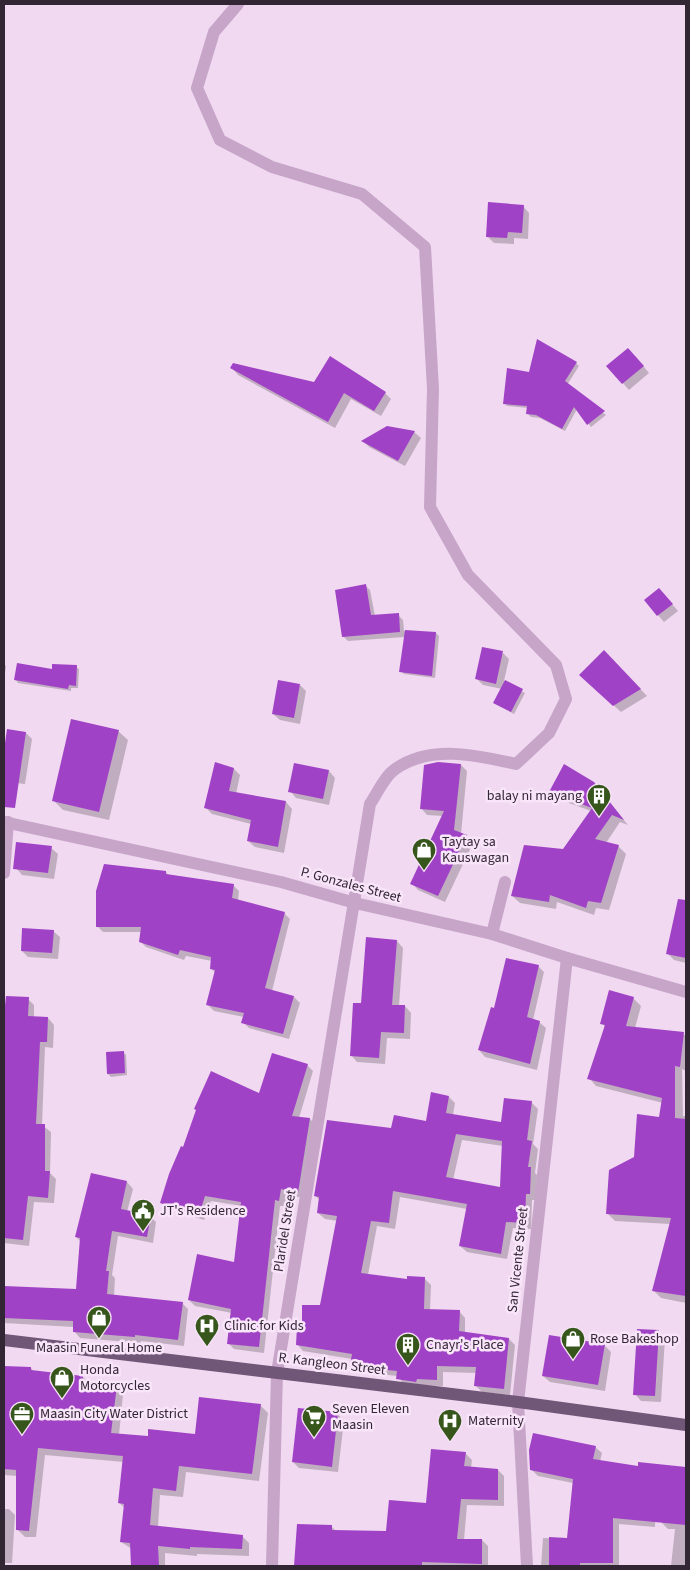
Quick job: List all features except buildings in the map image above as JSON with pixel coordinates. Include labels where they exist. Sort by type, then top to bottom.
[{"type":"main road","name":"R. Kangleon Street","points":[[4,1340],[518,1402],[686,1426]]},
{"type":"street","name":"Plaridel Street","points":[[238,4],[214,32],[197,88],[220,140],[272,167],[362,194],[425,247],[433,389],[430,507],[468,575],[556,665],[566,699],[549,733],[516,764],[475,755],[422,755],[392,770],[370,804],[277,1373],[272,1566]]},
{"type":"street","name":"P. Gonzales Street","points":[[6,822],[281,882],[355,903],[492,934],[567,958],[686,992]]},
{"type":"street","points":[[4,873],[6,822]]},
{"type":"street","points":[[492,934],[505,882]]},
{"type":"street","name":"San Vicente Street","points":[[527,1566],[518,1402],[567,958]]},
{"type":"place","name":"balay ni mayang","points":[[599,817]]},
{"type":"place","name":"Taytay sa Kauswagan","points":[[424,871]]},
{"type":"place","name":"JT's Residence","points":[[143,1232]]},
{"type":"place","name":"Maasin Funeral Home","points":[[99,1339]]},
{"type":"place","name":"Clinic for Kids","points":[[207,1347]]},
{"type":"place","name":"Rose Bakeshop","points":[[573,1360]]},
{"type":"place","name":"Cnayr's Place","points":[[408,1366]]},
{"type":"place","name":"Honda Motorcycles","points":[[62,1399]]},
{"type":"place","name":"Maasin City Water District","points":[[22,1435]]},
{"type":"place","name":"Seven Eleven Maasin","points":[[314,1438]]},
{"type":"place","name":"Maternity","points":[[450,1442]]}]
